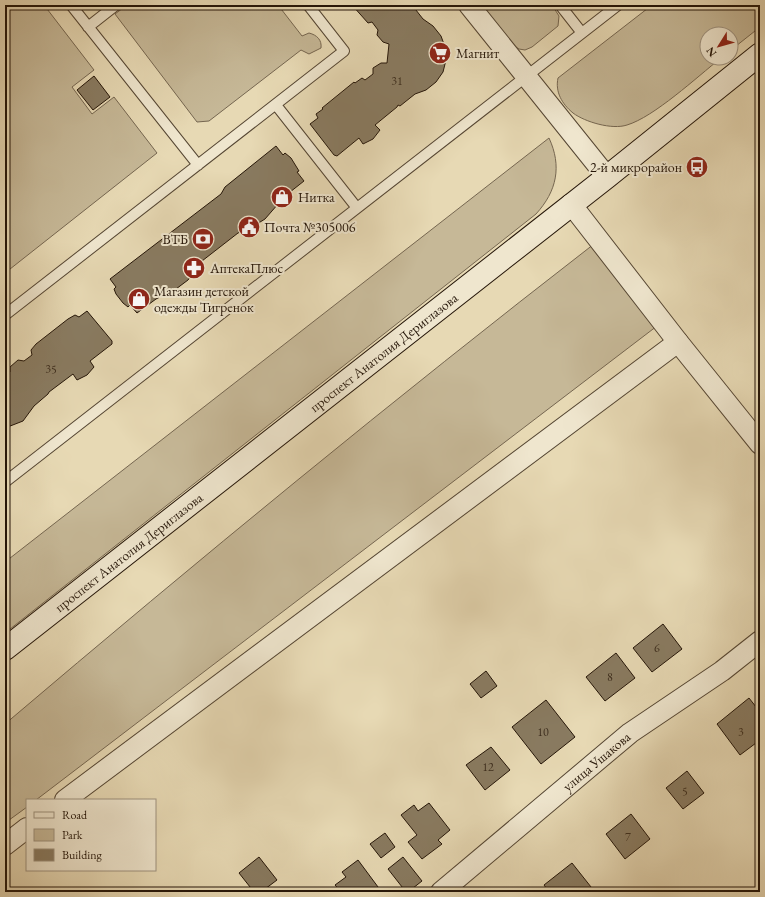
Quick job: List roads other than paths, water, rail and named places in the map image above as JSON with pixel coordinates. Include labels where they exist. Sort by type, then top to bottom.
[{"type":"main road","name":"проспект Анатолия Дериглазова","points":[[5,648],[607,177],[760,54]]},
{"type":"street","points":[[469,5],[607,177]]},
{"type":"street","points":[[571,204],[678,342],[760,444]]},
{"type":"street","points":[[66,799],[678,342]]},
{"type":"street","name":"улица Ушакова","points":[[441,892],[630,733],[722,671],[760,641]]},
{"type":"street","points":[[5,845],[26,829]]},
{"type":"lane","points":[[71,5],[198,165]]},
{"type":"lane","points":[[88,27],[116,5]]},
{"type":"lane","points":[[5,315],[344,51],[308,5]]},
{"type":"lane","points":[[560,5],[582,33]]},
{"type":"lane","points":[[5,482],[618,5]]},
{"type":"lane","points":[[276,105],[357,208]]},
{"type":"place","name":"Магнит","points":[[440,53]]},
{"type":"place","name":"2-й микрорайон","points":[[697,167]]},
{"type":"place","name":"Нитка","points":[[282,197]]},
{"type":"place","name":"Почта №305006","points":[[249,227]]},
{"type":"place","name":"ВТБ","points":[[203,239]]},
{"type":"place","name":"АптекаПлюс","points":[[194,268]]},
{"type":"place","name":"Магазин детской одежды Тигренок","points":[[139,299]]}]
